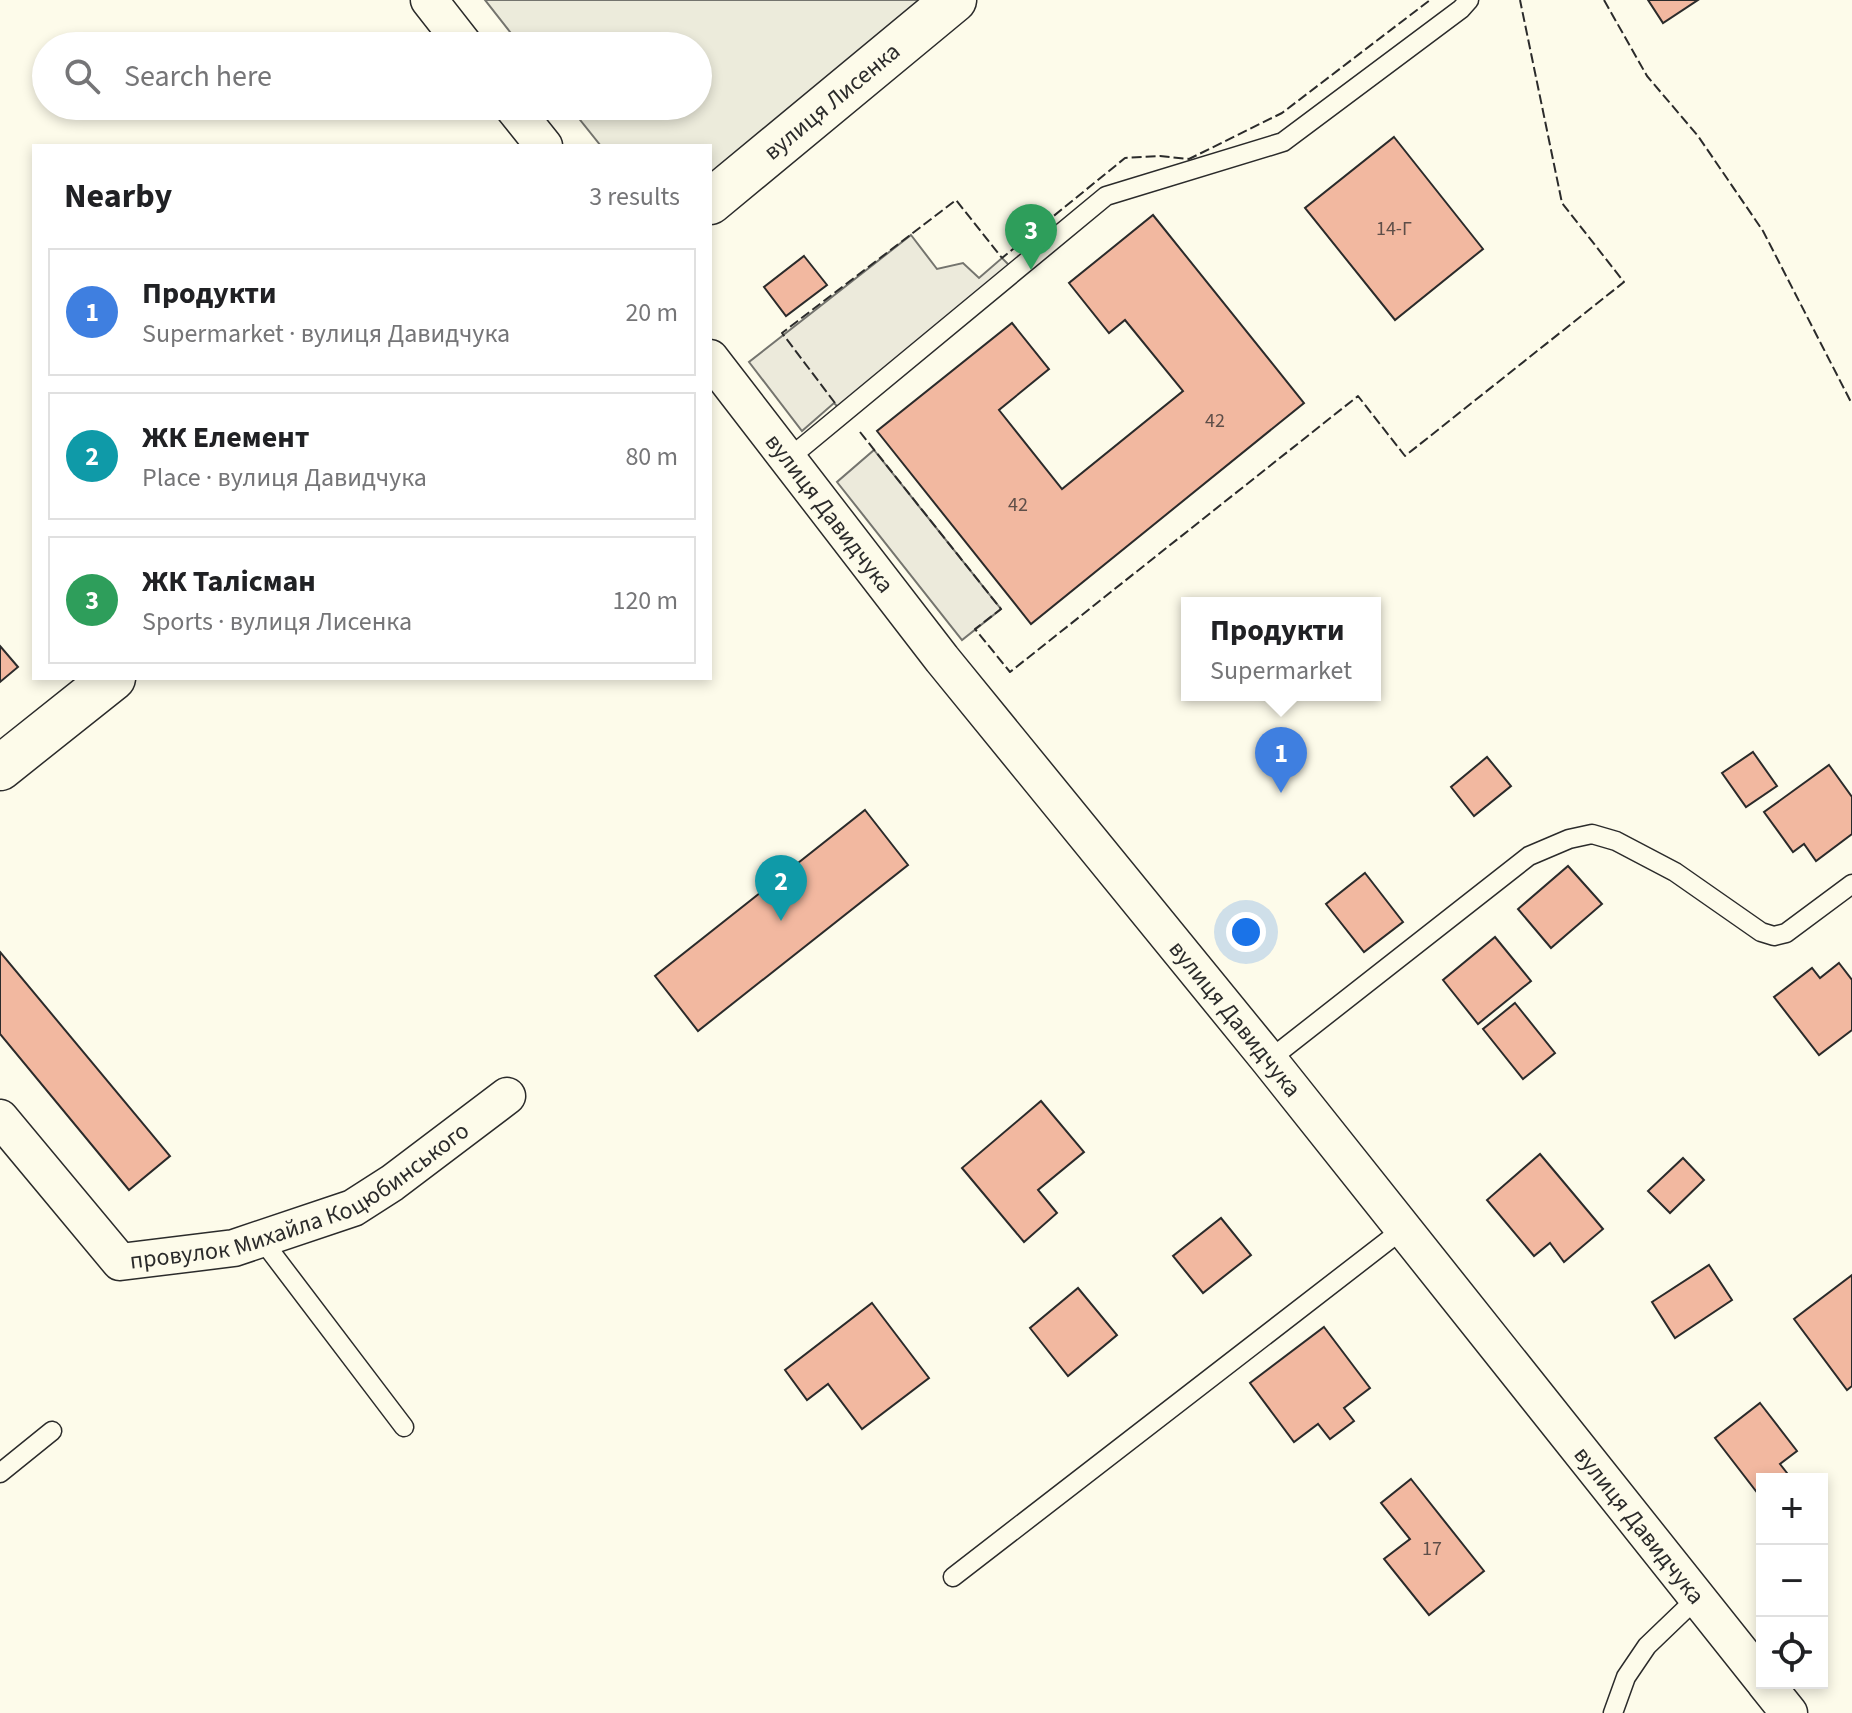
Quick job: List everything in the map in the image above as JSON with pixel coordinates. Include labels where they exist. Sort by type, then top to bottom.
[{"type":"street","points":[[429,0],[454,32]]},
{"type":"street","name":"вулиця Лисенка","points":[[712,200],[954,0]]},
{"type":"street","points":[[523,120],[542,144]]},
{"type":"street","name":"вулиця Давидчука","points":[[712,361],[942,659],[1269,1060],[1756,1671]]},
{"type":"street","points":[[0,768],[110,680]]},
{"type":"street","name":"провулок Михайла Коцюбинського","points":[[0,1118],[120,1262],[234,1248],[353,1208],[392,1183],[507,1096]]},
{"type":"street","name":"вулиця Давидчука","points":[[1770,1689],[1789,1713]]},
{"type":"lane","points":[[788,459],[1106,196],[1283,142],[1469,0]]},
{"type":"lane","points":[[1269,1060],[1529,856],[1569,839],[1592,834],[1616,841],[1675,872],[1761,932],[1774,936],[1786,933],[1852,884]]},
{"type":"lane","points":[[953,1577],[1403,1229]]},
{"type":"lane","points":[[262,1240],[404,1427]]},
{"type":"lane","points":[[0,1473],[52,1431]]},
{"type":"lane","points":[[1613,1713],[1626,1677],[1647,1646],[1697,1598]]},
{"type":"shaded area","points":[[485,0],[938,0],[712,193],[712,144],[599,144],[580,120],[712,120],[712,32],[510,32]]},
{"type":"shaded area","points":[[911,235],[937,269],[963,263],[979,278],[1002,258],[1015,271],[843,412],[834,403],[802,431],[749,362]]},
{"type":"shaded area","points":[[874,450],[1001,609],[962,640],[837,482]]},
{"type":"building","points":[[1648,0],[1698,0],[1663,23]]},
{"type":"building","points":[[1394,137],[1483,249],[1395,320],[1305,208]]},
{"type":"building","points":[[1153,215],[1304,403],[1031,624],[877,431],[1012,323],[1049,369],[999,410],[1062,489],[1183,391],[1125,320],[1109,333],[1069,283]]},
{"type":"building","points":[[804,256],[827,285],[786,316],[764,287]]},
{"type":"building","points":[[0,646],[18,667],[0,682]]},
{"type":"building","points":[[1753,752],[1777,786],[1746,807],[1722,773]]},
{"type":"building","points":[[1487,757],[1511,786],[1474,816],[1451,787]]},
{"type":"building","points":[[1829,765],[1852,797],[1852,834],[1816,861],[1804,844],[1793,852],[1764,812]]},
{"type":"building","points":[[865,810],[908,865],[698,1031],[655,976]]},
{"type":"building","points":[[1568,866],[1602,904],[1551,948],[1518,909]]},
{"type":"building","points":[[1365,873],[1403,922],[1364,952],[1326,904]]},
{"type":"building","points":[[1495,937],[1531,981],[1478,1024],[1443,980]]},
{"type":"building","points":[[0,952],[170,1156],[129,1190],[0,1034]]},
{"type":"building","points":[[1839,963],[1852,980],[1852,1030],[1819,1055],[1774,997],[1812,968],[1820,978]]},
{"type":"building","points":[[1515,1003],[1555,1053],[1523,1079],[1483,1029]]},
{"type":"building","points":[[1041,1101],[1084,1152],[1038,1190],[1057,1213],[1024,1242],[962,1168]]},
{"type":"building","points":[[1540,1154],[1603,1229],[1564,1262],[1550,1243],[1534,1256],[1487,1200]]},
{"type":"building","points":[[1683,1158],[1704,1180],[1670,1213],[1648,1191]]},
{"type":"building","points":[[1221,1218],[1251,1255],[1203,1293],[1173,1256]]},
{"type":"building","points":[[1709,1265],[1732,1300],[1675,1338],[1652,1302]]},
{"type":"building","points":[[1852,1275],[1852,1386],[1847,1390],[1794,1319]]},
{"type":"building","points":[[1078,1288],[1117,1335],[1068,1376],[1030,1328]]},
{"type":"building","points":[[872,1303],[929,1378],[862,1429],[828,1384],[807,1400],[785,1370]]},
{"type":"building","points":[[1324,1327],[1370,1388],[1344,1408],[1354,1421],[1330,1439],[1318,1424],[1294,1442],[1250,1383]]},
{"type":"building","points":[[1760,1403],[1797,1451],[1780,1464],[1787,1473],[1756,1473],[1756,1491],[1715,1438]]},
{"type":"building","points":[[1411,1479],[1484,1571],[1429,1615],[1384,1559],[1410,1539],[1381,1503]]},
{"type":"fence","points":[[835,403],[782,333],[956,200],[1002,258],[1125,158],[1160,156],[1189,159],[1282,113],[1430,0]]},
{"type":"fence","points":[[860,432],[1001,609],[975,629],[1010,672],[1358,396],[1405,456],[1624,282],[1562,203],[1520,0]]},
{"type":"fence","points":[[1604,0],[1647,76],[1698,136],[1763,231],[1852,404]]},
{"type":"place","name":"ЖК Талiсман","points":[[1031,270]]},
{"type":"place","name":"Продукти","points":[[1281,793]]},
{"type":"place","name":"ЖК Елемент","points":[[781,921]]}]
